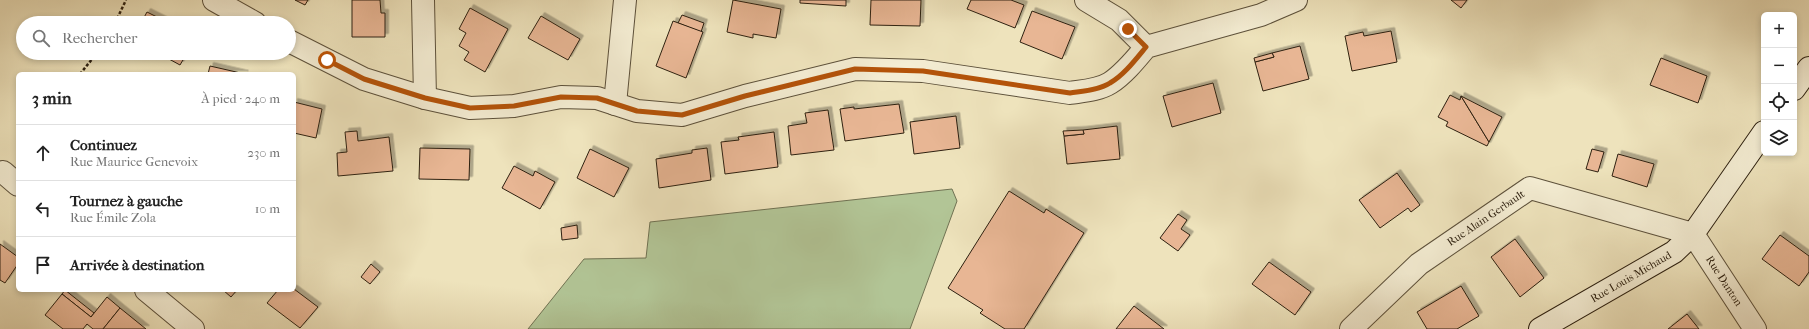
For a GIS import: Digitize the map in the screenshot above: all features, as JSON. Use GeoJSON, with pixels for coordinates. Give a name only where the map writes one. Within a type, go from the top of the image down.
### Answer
{"type":"FeatureCollection","features":[{"type":"Feature","properties":{"kind":"street"},"geometry":{"type":"LineString","coordinates":[[214,0],[243,16]]}},
{"type":"Feature","properties":{"kind":"street"},"geometry":{"type":"LineString","coordinates":[[423,0],[425,98]]}},
{"type":"Feature","properties":{"kind":"street"},"geometry":{"type":"LineString","coordinates":[[615,104],[625,0]]}},
{"type":"Feature","properties":{"kind":"street"},"geometry":{"type":"LineString","coordinates":[[1086,0],[1119,20],[1146,47]]}},
{"type":"Feature","properties":{"kind":"street"},"geometry":{"type":"LineString","coordinates":[[296,45],[364,79],[425,98],[470,108],[514,106],[561,97],[597,98],[637,111],[682,115],[745,96],[855,69],[923,71],[1070,93],[1092,89],[1110,83],[1136,59],[1146,47],[1261,15],[1296,0]]}},
{"type":"Feature","properties":{"kind":"street"},"geometry":{"type":"LineString","coordinates":[[1797,85],[1809,68]]}},
{"type":"Feature","properties":{"kind":"street","name":"Rue Louis Michaud"},"geometry":{"type":"LineString","coordinates":[[1540,329],[1674,252],[1693,234],[1761,136]]}},
{"type":"Feature","properties":{"kind":"street","name":"Rue Alain Gerbault"},"geometry":{"type":"LineString","coordinates":[[1351,329],[1419,264],[1530,188],[1693,234]]}},
{"type":"Feature","properties":{"kind":"street","name":"Rue Danton"},"geometry":{"type":"LineString","coordinates":[[1693,234],[1755,329]]}},
{"type":"Feature","properties":{"kind":"street"},"geometry":{"type":"LineString","coordinates":[[148,292],[193,329]]}},
{"type":"Feature","properties":{"kind":"path"},"geometry":{"type":"LineString","coordinates":[[118,16],[126,0]]}},
{"type":"Feature","properties":{"kind":"path"},"geometry":{"type":"LineString","coordinates":[[82,72],[91,60]]}},
{"type":"Feature","properties":{"kind":"green space"},"geometry":{"type":"Polygon","coordinates":[[[952,189],[957,201],[910,329],[528,329],[584,259],[646,258],[650,222],[952,189]]]}},
{"type":"Feature","properties":{"kind":"building"},"geometry":{"type":"Polygon","coordinates":[[[295,0],[308,0],[305,5],[295,0]]]}},
{"type":"Feature","properties":{"kind":"building"},"geometry":{"type":"Polygon","coordinates":[[[352,0],[380,0],[381,13],[385,13],[385,37],[352,37],[352,0]]]}},
{"type":"Feature","properties":{"kind":"building"},"geometry":{"type":"Polygon","coordinates":[[[733,0],[781,9],[776,38],[753,34],[753,38],[727,32],[733,0]]]}},
{"type":"Feature","properties":{"kind":"building"},"geometry":{"type":"Polygon","coordinates":[[[800,0],[846,0],[846,6],[800,3],[800,0]]]}},
{"type":"Feature","properties":{"kind":"building"},"geometry":{"type":"Polygon","coordinates":[[[871,0],[921,0],[920,26],[870,25],[871,0]]]}},
{"type":"Feature","properties":{"kind":"building"},"geometry":{"type":"Polygon","coordinates":[[[971,0],[1011,0],[1024,5],[1015,28],[967,9],[971,0]]]}},
{"type":"Feature","properties":{"kind":"building"},"geometry":{"type":"Polygon","coordinates":[[[1451,0],[1467,0],[1461,8],[1451,0]]]}},
{"type":"Feature","properties":{"kind":"building"},"geometry":{"type":"Polygon","coordinates":[[[470,8],[508,29],[485,72],[464,60],[469,52],[459,46],[466,33],[459,29],[470,8]]]}},
{"type":"Feature","properties":{"kind":"building"},"geometry":{"type":"Polygon","coordinates":[[[1032,11],[1075,27],[1062,59],[1020,42],[1032,11]]]}},
{"type":"Feature","properties":{"kind":"building"},"geometry":{"type":"Polygon","coordinates":[[[147,12],[155,16],[145,16],[147,12]]]}},
{"type":"Feature","properties":{"kind":"building"},"geometry":{"type":"Polygon","coordinates":[[[682,15],[704,23],[701,32],[678,23],[682,15]]]}},
{"type":"Feature","properties":{"kind":"building"},"geometry":{"type":"Polygon","coordinates":[[[541,16],[580,39],[568,60],[528,38],[541,16]]]}},
{"type":"Feature","properties":{"kind":"building"},"geometry":{"type":"Polygon","coordinates":[[[673,21],[703,32],[686,78],[656,66],[673,21]]]}},
{"type":"Feature","properties":{"kind":"building"},"geometry":{"type":"Polygon","coordinates":[[[1391,31],[1397,62],[1352,71],[1345,36],[1363,32],[1364,36],[1391,31]]]}},
{"type":"Feature","properties":{"kind":"building"},"geometry":{"type":"Polygon","coordinates":[[[1300,46],[1309,79],[1263,91],[1255,62],[1274,57],[1272,53],[1300,46]]]}},
{"type":"Feature","properties":{"kind":"building"},"geometry":{"type":"Polygon","coordinates":[[[1272,53],[1274,57],[1255,62],[1254,58],[1272,53]]]}},
{"type":"Feature","properties":{"kind":"building"},"geometry":{"type":"Polygon","coordinates":[[[1661,58],[1707,76],[1698,103],[1650,85],[1661,58]]]}},
{"type":"Feature","properties":{"kind":"building"},"geometry":{"type":"Polygon","coordinates":[[[171,60],[183,60],[180,65],[171,60]]]}},
{"type":"Feature","properties":{"kind":"building"},"geometry":{"type":"Polygon","coordinates":[[[210,66],[236,72],[208,72],[210,66]]]}},
{"type":"Feature","properties":{"kind":"building"},"geometry":{"type":"Polygon","coordinates":[[[1213,83],[1221,113],[1172,127],[1163,96],[1213,83]]]}},
{"type":"Feature","properties":{"kind":"building"},"geometry":{"type":"Polygon","coordinates":[[[1450,95],[1460,100],[1461,96],[1489,142],[1487,146],[1446,126],[1448,122],[1438,117],[1450,95]]]}},
{"type":"Feature","properties":{"kind":"building"},"geometry":{"type":"Polygon","coordinates":[[[1461,96],[1502,117],[1489,142],[1461,96]]]}},
{"type":"Feature","properties":{"kind":"building"},"geometry":{"type":"Polygon","coordinates":[[[296,102],[322,109],[316,138],[296,133],[296,102]]]}},
{"type":"Feature","properties":{"kind":"building"},"geometry":{"type":"Polygon","coordinates":[[[899,104],[904,133],[845,141],[840,109],[899,104]]]}},
{"type":"Feature","properties":{"kind":"building"},"geometry":{"type":"Polygon","coordinates":[[[828,110],[834,150],[791,155],[788,126],[807,123],[805,113],[828,110]]]}},
{"type":"Feature","properties":{"kind":"building"},"geometry":{"type":"Polygon","coordinates":[[[956,116],[960,148],[914,154],[910,122],[956,116]]]}},
{"type":"Feature","properties":{"kind":"building"},"geometry":{"type":"Polygon","coordinates":[[[1117,126],[1120,159],[1067,164],[1064,136],[1084,134],[1083,130],[1117,126]]]}},
{"type":"Feature","properties":{"kind":"building"},"geometry":{"type":"Polygon","coordinates":[[[1083,130],[1084,134],[1064,136],[1063,131],[1083,130]]]}},
{"type":"Feature","properties":{"kind":"building"},"geometry":{"type":"Polygon","coordinates":[[[357,131],[358,141],[389,137],[393,171],[338,176],[337,153],[347,152],[345,132],[357,131]]]}},
{"type":"Feature","properties":{"kind":"building"},"geometry":{"type":"Polygon","coordinates":[[[774,132],[778,167],[725,174],[721,142],[739,140],[738,137],[774,132]]]}},
{"type":"Feature","properties":{"kind":"building"},"geometry":{"type":"Polygon","coordinates":[[[420,148],[470,149],[469,180],[419,179],[420,148]]]}},
{"type":"Feature","properties":{"kind":"building"},"geometry":{"type":"Polygon","coordinates":[[[707,148],[711,180],[659,188],[656,159],[692,153],[692,150],[707,148]]]}},
{"type":"Feature","properties":{"kind":"building"},"geometry":{"type":"Polygon","coordinates":[[[590,149],[629,168],[614,197],[577,178],[590,149]]]}},
{"type":"Feature","properties":{"kind":"building"},"geometry":{"type":"Polygon","coordinates":[[[1592,149],[1604,152],[1598,172],[1586,169],[1592,149]]]}},
{"type":"Feature","properties":{"kind":"building"},"geometry":{"type":"Polygon","coordinates":[[[1618,154],[1654,164],[1647,187],[1612,176],[1618,154]]]}},
{"type":"Feature","properties":{"kind":"building"},"geometry":{"type":"Polygon","coordinates":[[[514,166],[533,176],[535,171],[555,182],[540,209],[502,188],[514,166]]]}},
{"type":"Feature","properties":{"kind":"building"},"geometry":{"type":"Polygon","coordinates":[[[1397,173],[1420,205],[1411,212],[1408,208],[1380,228],[1359,200],[1397,173]]]}},
{"type":"Feature","properties":{"kind":"building"},"geometry":{"type":"Polygon","coordinates":[[[1009,191],[1044,213],[1046,209],[1084,233],[1024,329],[1005,329],[980,313],[983,310],[948,288],[1009,191]]]}},
{"type":"Feature","properties":{"kind":"building"},"geometry":{"type":"Polygon","coordinates":[[[1178,214],[1187,220],[1181,229],[1190,235],[1178,251],[1160,238],[1178,214]]]}},
{"type":"Feature","properties":{"kind":"building"},"geometry":{"type":"Polygon","coordinates":[[[577,225],[578,238],[562,240],[561,228],[577,225]]]}},
{"type":"Feature","properties":{"kind":"building"},"geometry":{"type":"Polygon","coordinates":[[[1780,235],[1809,256],[1809,272],[1799,286],[1762,259],[1780,235]]]}},
{"type":"Feature","properties":{"kind":"building"},"geometry":{"type":"Polygon","coordinates":[[[1515,239],[1544,278],[1520,297],[1491,257],[1515,239]]]}},
{"type":"Feature","properties":{"kind":"building"},"geometry":{"type":"Polygon","coordinates":[[[0,244],[16,256],[16,267],[5,283],[0,280],[0,244]]]}},
{"type":"Feature","properties":{"kind":"building"},"geometry":{"type":"Polygon","coordinates":[[[1269,262],[1311,292],[1295,315],[1252,284],[1269,262]]]}},
{"type":"Feature","properties":{"kind":"building"},"geometry":{"type":"Polygon","coordinates":[[[371,264],[380,272],[370,284],[361,277],[371,264]]]}},
{"type":"Feature","properties":{"kind":"building"},"geometry":{"type":"Polygon","coordinates":[[[1461,286],[1479,316],[1457,329],[1427,329],[1417,312],[1461,286]]]}},
{"type":"Feature","properties":{"kind":"building"},"geometry":{"type":"Polygon","coordinates":[[[296,290],[318,307],[300,328],[267,303],[276,292],[296,292],[296,290]]]}},
{"type":"Feature","properties":{"kind":"building"},"geometry":{"type":"Polygon","coordinates":[[[64,292],[68,292],[94,313],[91,317],[62,294],[64,292]]]}},
{"type":"Feature","properties":{"kind":"building"},"geometry":{"type":"Polygon","coordinates":[[[225,292],[235,292],[231,297],[225,292]]]}},
{"type":"Feature","properties":{"kind":"building"},"geometry":{"type":"Polygon","coordinates":[[[62,294],[91,317],[107,297],[120,308],[103,329],[93,329],[87,324],[83,329],[63,329],[45,315],[62,294]]]}},
{"type":"Feature","properties":{"kind":"building"},"geometry":{"type":"Polygon","coordinates":[[[1134,306],[1164,329],[1116,329],[1134,306]]]}},
{"type":"Feature","properties":{"kind":"building"},"geometry":{"type":"Polygon","coordinates":[[[120,308],[146,329],[103,329],[120,308]]]}},
{"type":"Feature","properties":{"kind":"building"},"geometry":{"type":"Polygon","coordinates":[[[1687,314],[1699,329],[1668,329],[1687,314]]]}},
{"type":"Feature","properties":{"kind":"route"},"geometry":{"type":"LineString","coordinates":[[327,60],[364,79],[425,98],[470,108],[514,106],[561,97],[597,98],[637,111],[682,115],[745,96],[855,69],[923,71],[1070,93],[1092,89],[1110,83],[1136,59],[1146,47],[1128,29]]}}]}
